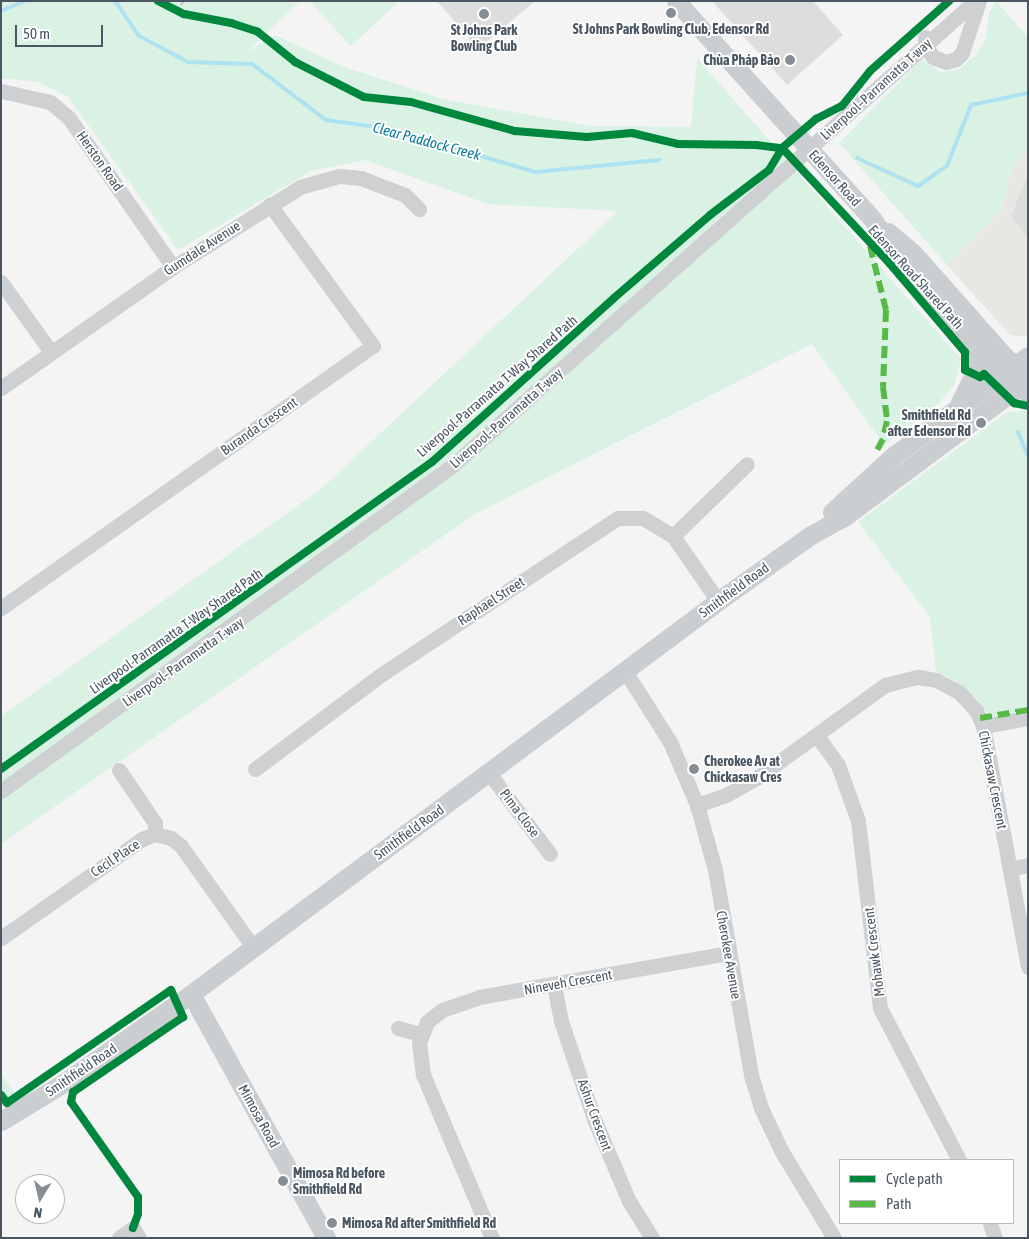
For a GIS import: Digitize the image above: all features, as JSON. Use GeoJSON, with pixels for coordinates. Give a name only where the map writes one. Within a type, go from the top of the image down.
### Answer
{"type":"FeatureCollection","features":[{"type":"Feature","properties":{"kind":"main road","name":"Edensor Road"},"geometry":{"type":"LineString","coordinates":[[676,1],[873,220],[901,262],[976,347],[1021,376]]}},
{"type":"Feature","properties":{"kind":"main road","name":"Edensor Road"},"geometry":{"type":"LineString","coordinates":[[873,220],[913,253],[1021,376]]}},
{"type":"Feature","properties":{"kind":"main road"},"geometry":{"type":"LineString","coordinates":[[957,408],[974,374],[976,347]]}},
{"type":"Feature","properties":{"kind":"main road","name":"Smithfield Road"},"geometry":{"type":"LineString","coordinates":[[811,535],[885,462],[957,408],[1021,376]]}},
{"type":"Feature","properties":{"kind":"main road","name":"Smithfield Road"},"geometry":{"type":"LineString","coordinates":[[1,1121],[62,1084],[191,994],[718,600],[811,535],[844,517],[1021,376]]}},
{"type":"Feature","properties":{"kind":"main road","name":"Mimosa Road"},"geometry":{"type":"LineString","coordinates":[[191,994],[326,1238]]}},
{"type":"Feature","properties":{"kind":"street","name":"Liverpool–Parramatta T-way"},"geometry":{"type":"LineString","coordinates":[[1,791],[432,483],[975,1]]}},
{"type":"Feature","properties":{"kind":"street"},"geometry":{"type":"LineString","coordinates":[[925,45],[938,60],[956,60],[962,53],[979,1]]}},
{"type":"Feature","properties":{"kind":"street","name":"Herston Road"},"geometry":{"type":"LineString","coordinates":[[1,91],[50,102],[69,118],[173,267]]}},
{"type":"Feature","properties":{"kind":"street","name":"Gumdale Avenue"},"geometry":{"type":"LineString","coordinates":[[1,388],[173,267],[300,187],[339,176],[380,184],[405,194],[419,209]]}},
{"type":"Feature","properties":{"kind":"street","name":"Buranda Crescent"},"geometry":{"type":"LineString","coordinates":[[1,608],[373,346],[270,205]]}},
{"type":"Feature","properties":{"kind":"street"},"geometry":{"type":"LineString","coordinates":[[1,282],[51,352]]}},
{"type":"Feature","properties":{"kind":"street"},"geometry":{"type":"LineString","coordinates":[[673,536],[747,464]]}},
{"type":"Feature","properties":{"kind":"street","name":"Raphael Street"},"geometry":{"type":"LineString","coordinates":[[254,769],[382,674],[618,518],[643,518],[673,536],[718,600]]}},
{"type":"Feature","properties":{"kind":"street","name":"Cherokee Avenue"},"geometry":{"type":"LineString","coordinates":[[625,671],[670,742],[697,805],[715,870],[728,953],[751,1075],[761,1108],[782,1152],[834,1238]]}},
{"type":"Feature","properties":{"kind":"street","name":"Chickasaw Crescent"},"geometry":{"type":"LineString","coordinates":[[697,805],[726,795],[758,777],[817,736],[870,694],[885,685],[918,677],[936,680],[959,692],[976,710],[983,726],[1028,967]]}},
{"type":"Feature","properties":{"kind":"street"},"geometry":{"type":"LineString","coordinates":[[983,726],[1028,718]]}},
{"type":"Feature","properties":{"kind":"street","name":"Mohawk Crescent"},"geometry":{"type":"LineString","coordinates":[[817,736],[838,765],[858,821],[880,1008],[942,1134],[958,1159]]}},
{"type":"Feature","properties":{"kind":"street"},"geometry":{"type":"LineString","coordinates":[[119,770],[155,824],[155,834]]}},
{"type":"Feature","properties":{"kind":"street","name":"Pima Close"},"geometry":{"type":"LineString","coordinates":[[489,773],[550,854]]}},
{"type":"Feature","properties":{"kind":"street","name":"Cecil Place"},"geometry":{"type":"LineString","coordinates":[[1,938],[142,839],[155,834],[171,838],[181,846],[252,947]]}},
{"type":"Feature","properties":{"kind":"street"},"geometry":{"type":"LineString","coordinates":[[1010,868],[1028,865]]}},
{"type":"Feature","properties":{"kind":"street","name":"Nineveh Crescent"},"geometry":{"type":"LineString","coordinates":[[420,1034],[432,1018],[459,1002],[728,953]]}},
{"type":"Feature","properties":{"kind":"street","name":"Ashur Crescent"},"geometry":{"type":"LineString","coordinates":[[554,985],[561,1021],[594,1119],[629,1201],[652,1238]]}},
{"type":"Feature","properties":{"kind":"street"},"geometry":{"type":"LineString","coordinates":[[398,1028],[420,1034],[418,1050],[423,1075],[492,1238]]}},
{"type":"Feature","properties":{"kind":"street"},"geometry":{"type":"LineString","coordinates":[[990,1224],[995,1238]]}},
{"type":"Feature","properties":{"kind":"street"},"geometry":{"type":"LineString","coordinates":[[119,1238],[134,1228],[139,1238]]}},
{"type":"Feature","properties":{"kind":"path"},"geometry":{"type":"LineString","coordinates":[[178,11],[183,1]]}},
{"type":"Feature","properties":{"kind":"shaded area"},"geometry":{"type":"Polygon","coordinates":[[[1028,147],[1028,337],[1010,335],[947,265],[1002,209],[1011,170],[1028,147]]]}},
{"type":"Feature","properties":{"kind":"green space"},"geometry":{"type":"Polygon","coordinates":[[[1,1],[300,1],[247,52],[275,35],[344,67],[443,99],[589,126],[691,127],[697,58],[961,359],[954,386],[935,407],[884,445],[812,344],[475,514],[1,844],[1,716],[321,489],[618,211],[488,204],[365,160],[311,171],[178,250],[68,97],[38,82],[1,78],[1,1]]]}},
{"type":"Feature","properties":{"kind":"green space"},"geometry":{"type":"Polygon","coordinates":[[[309,1],[395,1],[397,3],[351,46],[309,1]]]}},
{"type":"Feature","properties":{"kind":"green space"},"geometry":{"type":"Polygon","coordinates":[[[996,1],[1028,37],[1028,147],[1011,170],[1002,209],[947,265],[839,143],[922,59],[941,72],[958,70],[977,54],[986,38],[989,14],[996,1]]]}},
{"type":"Feature","properties":{"kind":"green space"},"geometry":{"type":"Polygon","coordinates":[[[1028,411],[1028,713],[991,717],[979,701],[958,682],[936,672],[930,617],[858,522],[1007,412],[1028,411]]]}},
{"type":"Feature","properties":{"kind":"green space"},"geometry":{"type":"Polygon","coordinates":[[[1,1074],[15,1094],[1,1103],[1,1074]]]}},
{"type":"Feature","properties":{"kind":"building","name":"St Johns Park Bowling Club"},"geometry":{"type":"Polygon","coordinates":[[[437,1],[535,1],[478,49],[437,1]]]}},
{"type":"Feature","properties":{"kind":"building","name":"Chùa Pháp Bảo"},"geometry":{"type":"Polygon","coordinates":[[[712,1],[813,1],[843,35],[787,85],[712,1]]]}},
{"type":"Feature","properties":{"kind":"building"},"geometry":{"type":"Polygon","coordinates":[[[1028,175],[1028,237],[1011,216],[1028,175]]]}},
{"type":"Feature","properties":{"kind":"waterway","name":"Clear Paddock Creek"},"geometry":{"type":"LineString","coordinates":[[1,11],[24,1]]}},
{"type":"Feature","properties":{"kind":"waterway","name":"Clear Paddock Creek"},"geometry":{"type":"LineString","coordinates":[[115,1],[139,36],[188,62],[252,64],[326,120],[390,129],[535,172],[659,160]]}},
{"type":"Feature","properties":{"kind":"waterway"},"geometry":{"type":"LineString","coordinates":[[857,158],[918,186],[947,166],[971,105],[1028,93]]}},
{"type":"Feature","properties":{"kind":"waterway"},"geometry":{"type":"LineString","coordinates":[[1018,432],[1028,456]]}},
{"type":"Feature","properties":{"kind":"marked path"},"geometry":{"type":"LineString","coordinates":[[870,246],[886,310],[883,387],[887,421],[883,439],[875,454]]}},
{"type":"Feature","properties":{"kind":"marked path"},"geometry":{"type":"LineString","coordinates":[[980,718],[1028,710]]}},
{"type":"Feature","properties":{"kind":"cycle path"},"geometry":{"type":"LineString","coordinates":[[158,1],[184,14],[231,23],[258,32],[295,62],[364,97],[411,102],[515,131],[587,137],[632,133],[678,144],[756,145],[782,148]]}},
{"type":"Feature","properties":{"kind":"cycle path","name":"Liverpool-Parramatta T-Way Shared Path"},"geometry":{"type":"LineString","coordinates":[[1,769],[432,462],[614,298],[710,215],[769,170],[782,148],[816,119],[842,106],[870,71],[949,1]]}},
{"type":"Feature","properties":{"kind":"cycle path","name":"Edensor Road Shared Path"},"geometry":{"type":"LineString","coordinates":[[782,148],[890,264],[965,352],[965,370],[980,377],[984,374],[1014,403],[1028,406]]}},
{"type":"Feature","properties":{"kind":"cycle path"},"geometry":{"type":"LineString","coordinates":[[1,1095],[7,1103],[171,990],[183,1017],[73,1092],[71,1102],[138,1197],[138,1214],[133,1228]]}},
{"type":"Feature","properties":{"kind":"place","name":"St Johns Park Bowling Club, Edensor Rd"},"geometry":{"type":"Point","coordinates":[671,13]}},
{"type":"Feature","properties":{"kind":"place","name":"St Johns Park Bowling Club"},"geometry":{"type":"Point","coordinates":[484,14]}},
{"type":"Feature","properties":{"kind":"place","name":"Chùa Pháp Bảo"},"geometry":{"type":"Point","coordinates":[790,60]}},
{"type":"Feature","properties":{"kind":"place","name":"Smithfield Rd after Edensor Rd"},"geometry":{"type":"Point","coordinates":[981,423]}},
{"type":"Feature","properties":{"kind":"place","name":"Cherokee Av at Chickasaw Cres"},"geometry":{"type":"Point","coordinates":[694,769]}},
{"type":"Feature","properties":{"kind":"place","name":"Mimosa Rd before Smithfield Rd"},"geometry":{"type":"Point","coordinates":[283,1181]}},
{"type":"Feature","properties":{"kind":"place","name":"Mimosa Rd after Smithfield Rd"},"geometry":{"type":"Point","coordinates":[332,1223]}}]}
